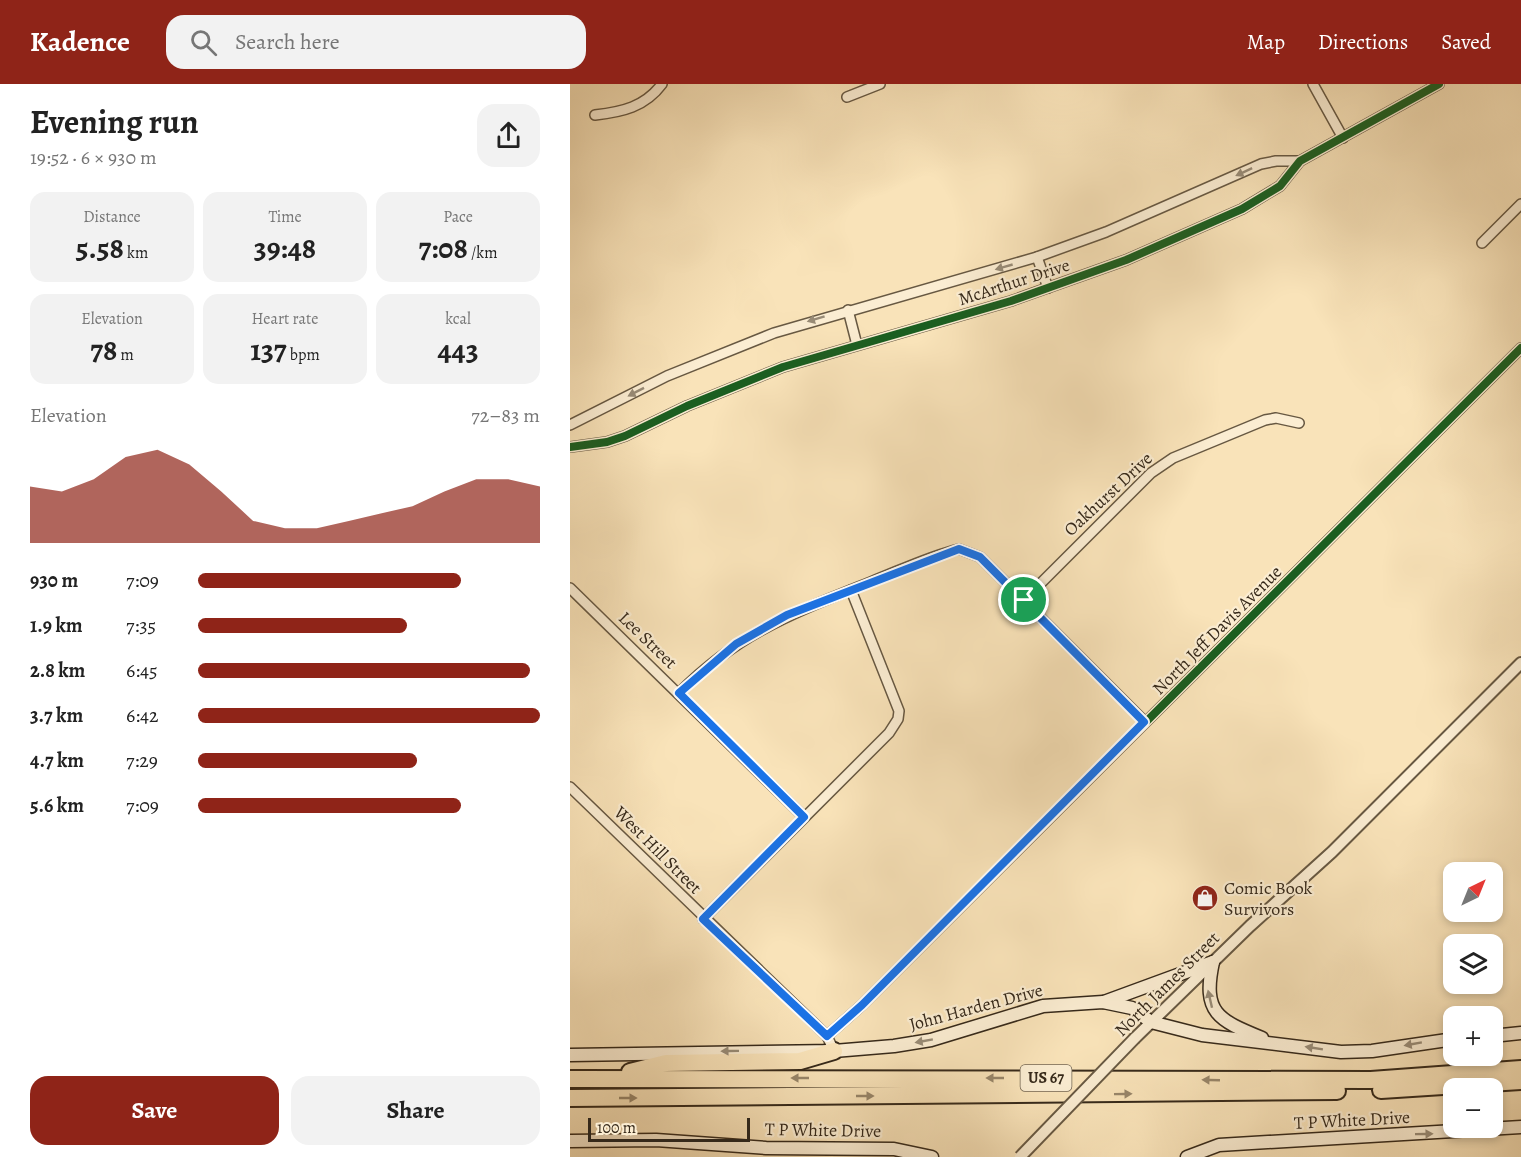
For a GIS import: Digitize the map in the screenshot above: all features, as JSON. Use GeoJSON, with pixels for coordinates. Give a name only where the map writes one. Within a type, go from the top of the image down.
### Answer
{"type":"FeatureCollection","features":[{"type":"Feature","properties":{"kind":"highway"},"geometry":{"type":"LineString","coordinates":[[588,1079],[628,1073],[666,1063],[800,1061],[830,1043]]}},
{"type":"Feature","properties":{"kind":"highway","name":"US 67"},"geometry":{"type":"LineString","coordinates":[[570,1079],[1360,1080],[1521,1069]]}},
{"type":"Feature","properties":{"kind":"highway","name":"US 67"},"geometry":{"type":"LineString","coordinates":[[570,1098],[1295,1093],[1419,1089],[1521,1081]]}},
{"type":"Feature","properties":{"kind":"main road"},"geometry":{"type":"LineString","coordinates":[[1103,1002],[1213,962]]}},
{"type":"Feature","properties":{"kind":"main road"},"geometry":{"type":"LineString","coordinates":[[1213,962],[1208,984],[1209,999],[1213,1010],[1233,1026],[1272,1042]]}},
{"type":"Feature","properties":{"kind":"main road","name":"John Harden Drive"},"geometry":{"type":"LineString","coordinates":[[570,1055],[931,1040],[1043,1006],[1103,1002],[1131,1008],[1151,1022],[1218,1038],[1272,1042],[1341,1052],[1372,1051],[1443,1041]]}},
{"type":"Feature","properties":{"kind":"main road"},"geometry":{"type":"LineString","coordinates":[[1503,1035],[1521,1034]]}},
{"type":"Feature","properties":{"kind":"main road","name":"T P White Drive"},"geometry":{"type":"LineString","coordinates":[[1187,1157],[1219,1145],[1521,1127]]}},
{"type":"Feature","properties":{"kind":"main road","name":"T P White Drive"},"geometry":{"type":"LineString","coordinates":[[570,1141],[656,1140],[766,1148],[894,1149],[932,1157]]}},
{"type":"Feature","properties":{"kind":"street"},"geometry":{"type":"LineString","coordinates":[[595,115],[621,112],[636,107],[648,100],[662,84]]}},
{"type":"Feature","properties":{"kind":"street"},"geometry":{"type":"LineString","coordinates":[[847,97],[880,84]]}},
{"type":"Feature","properties":{"kind":"street"},"geometry":{"type":"LineString","coordinates":[[1313,84],[1343,138]]}},
{"type":"Feature","properties":{"kind":"street","name":"McArthur Drive"},"geometry":{"type":"LineString","coordinates":[[570,447],[607,442],[625,436],[761,374],[1048,288],[1126,260],[1242,209],[1280,186],[1300,161],[1439,84]]}},
{"type":"Feature","properties":{"kind":"street","name":"McArthur Drive"},"geometry":{"type":"LineString","coordinates":[[570,425],[708,358],[774,333],[1037,257],[1106,232],[1261,164],[1276,161],[1300,161]]}},
{"type":"Feature","properties":{"kind":"street"},"geometry":{"type":"LineString","coordinates":[[1482,243],[1521,204]]}},
{"type":"Feature","properties":{"kind":"street"},"geometry":{"type":"LineString","coordinates":[[1037,257],[1048,288]]}},
{"type":"Feature","properties":{"kind":"street"},"geometry":{"type":"LineString","coordinates":[[848,310],[857,345]]}},
{"type":"Feature","properties":{"kind":"street","name":"North Jeff Davis Avenue"},"geometry":{"type":"LineString","coordinates":[[830,1043],[862,1005],[1521,348]]}},
{"type":"Feature","properties":{"kind":"street","name":"Oakhurst Drive"},"geometry":{"type":"LineString","coordinates":[[1024,600],[1109,513],[1167,461],[1265,420],[1276,418],[1299,423]]}},
{"type":"Feature","properties":{"kind":"street"},"geometry":{"type":"LineString","coordinates":[[679,693],[751,634],[787,615],[959,549],[980,557],[1144,722]]}},
{"type":"Feature","properties":{"kind":"street","name":"Lee Street"},"geometry":{"type":"LineString","coordinates":[[570,588],[804,817]]}},
{"type":"Feature","properties":{"kind":"street"},"geometry":{"type":"LineString","coordinates":[[703,919],[889,733],[898,718],[899,711],[851,590]]}},
{"type":"Feature","properties":{"kind":"street","name":"North James Street"},"geometry":{"type":"LineString","coordinates":[[1020,1157],[1151,1022],[1332,852],[1521,663]]}},
{"type":"Feature","properties":{"kind":"street","name":"West Hill Street"},"geometry":{"type":"LineString","coordinates":[[570,787],[830,1043]]}},
{"type":"Feature","properties":{"kind":"cycle path"},"geometry":{"type":"LineString","coordinates":[[570,447],[607,442],[625,436],[687,406],[783,367],[1011,301],[1126,260],[1242,209],[1280,186],[1300,161],[1439,84]]}},
{"type":"Feature","properties":{"kind":"cycle path"},"geometry":{"type":"LineString","coordinates":[[827,1036],[862,1005],[1521,348]]}},
{"type":"Feature","properties":{"kind":"place","name":"Comic Book Survivors"},"geometry":{"type":"Point","coordinates":[1205,898]}},
{"type":"Feature","properties":{"kind":"route"},"geometry":{"type":"LineString","coordinates":[[959,549],[974,552],[1024,600],[1144,722],[943,925],[862,1005],[827,1036],[703,919],[804,817],[679,693],[736,644],[787,615],[950,551],[959,549]]}}]}
